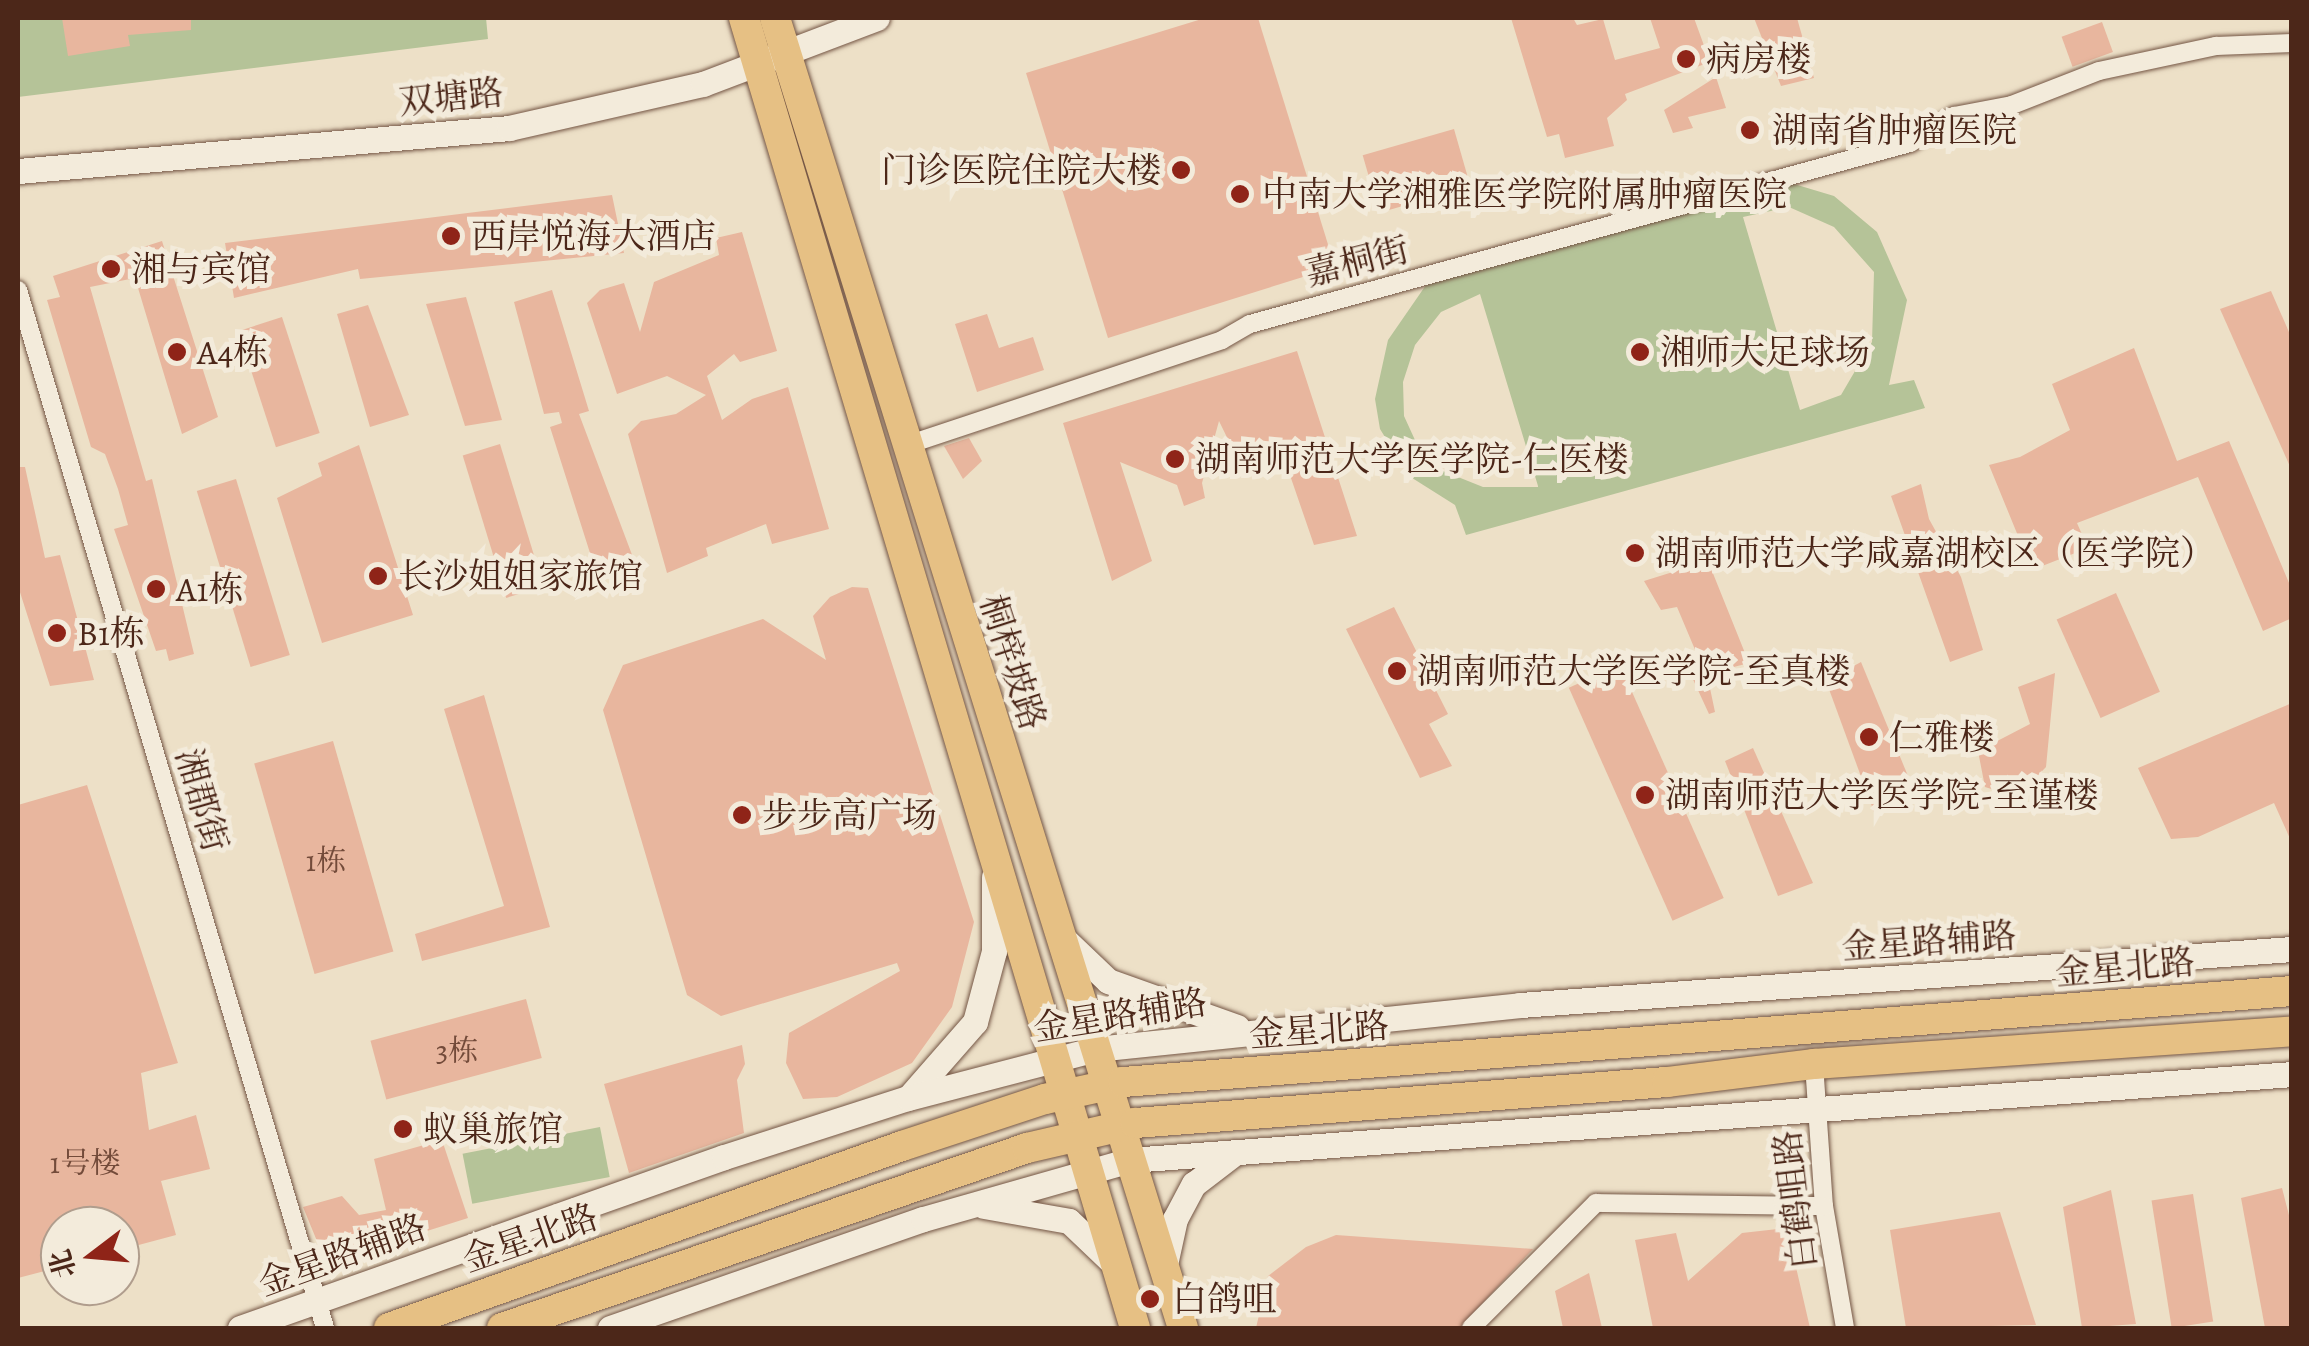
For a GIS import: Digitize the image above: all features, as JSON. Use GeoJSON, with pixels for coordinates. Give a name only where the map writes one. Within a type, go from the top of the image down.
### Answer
{"type":"FeatureCollection","features":[{"type":"Feature","properties":{"kind":"main road","name":"桐梓坡路"},"geometry":{"type":"LineString","coordinates":[[744,18],[772,57],[904,446],[1183,1328]]}},
{"type":"Feature","properties":{"kind":"main road","name":"桐梓坡路"},"geometry":{"type":"LineString","coordinates":[[775,18],[772,57],[962,737],[994,872],[1135,1328]]}},
{"type":"Feature","properties":{"kind":"main road","name":"金星北路"},"geometry":{"type":"LineString","coordinates":[[389,1328],[1063,1095],[1107,1085],[2292,991]]}},
{"type":"Feature","properties":{"kind":"main road"},"geometry":{"type":"LineString","coordinates":[[502,1328],[1075,1135],[1119,1126],[1667,1082],[1814,1064],[2292,1031]]}},
{"type":"Feature","properties":{"kind":"street","name":"双塘路"},"geometry":{"type":"LineString","coordinates":[[18,171],[509,128],[703,84],[876,18]]}},
{"type":"Feature","properties":{"kind":"street","name":"嘉桐街"},"geometry":{"type":"LineString","coordinates":[[904,446],[1222,340],[1250,324],[1910,143],[1954,116],[2012,105],[2099,71],[2216,46],[2292,43]]}},
{"type":"Feature","properties":{"kind":"street","name":"湘郡街"},"geometry":{"type":"LineString","coordinates":[[18,290],[324,1328]]}},
{"type":"Feature","properties":{"kind":"street"},"geometry":{"type":"LineString","coordinates":[[908,1098],[976,1022],[994,951],[994,872]]}},
{"type":"Feature","properties":{"kind":"street"},"geometry":{"type":"LineString","coordinates":[[1060,934],[1108,981],[1179,1012],[1251,1031]]}},
{"type":"Feature","properties":{"kind":"street","name":"金星路辅路"},"geometry":{"type":"LineString","coordinates":[[240,1328],[908,1098],[1096,1049],[1251,1031],[2292,950]]}},
{"type":"Feature","properties":{"kind":"street","name":"白鹤咀路"},"geometry":{"type":"LineString","coordinates":[[1814,1064],[1824,1206],[1844,1328]]}},
{"type":"Feature","properties":{"kind":"street"},"geometry":{"type":"LineString","coordinates":[[610,1328],[969,1205],[1086,1169],[1130,1160],[1817,1106],[2292,1074]]}},
{"type":"Feature","properties":{"kind":"street"},"geometry":{"type":"LineString","coordinates":[[1164,1269],[1175,1219],[1194,1184],[1213,1164],[1240,1152]]}},
{"type":"Feature","properties":{"kind":"street"},"geometry":{"type":"LineString","coordinates":[[1471,1328],[1596,1203],[1824,1206]]}},
{"type":"Feature","properties":{"kind":"street"},"geometry":{"type":"LineString","coordinates":[[969,1205],[1069,1220],[1115,1265]]}},
{"type":"Feature","properties":{"kind":"green space"},"geometry":{"type":"Polygon","coordinates":[[[18,18],[486,18],[488,39],[18,97],[18,18]]]}},
{"type":"Feature","properties":{"kind":"green space"},"geometry":{"type":"Polygon","coordinates":[[[1784,181],[1834,196],[1877,232],[1907,300],[1889,385],[1914,380],[1925,408],[1466,535],[1455,505],[1409,476],[1380,429],[1375,399],[1388,340],[1426,285],[1784,181]],[[1789,207],[1743,217],[1800,410],[1841,395],[1872,342],[1874,272],[1834,227],[1789,207]],[[1480,294],[1441,312],[1415,345],[1403,382],[1404,416],[1420,451],[1443,471],[1483,487],[1538,487],[1538,486],[1480,294]]]}},
{"type":"Feature","properties":{"kind":"green space"},"geometry":{"type":"Polygon","coordinates":[[[600,1127],[610,1177],[472,1204],[463,1154],[600,1127]]]}},
{"type":"Feature","properties":{"kind":"building"},"geometry":{"type":"Polygon","coordinates":[[[62,18],[191,18],[191,30],[128,35],[130,46],[68,56],[62,18]]]}},
{"type":"Feature","properties":{"kind":"building","name":"门诊医院住院大楼"},"geometry":{"type":"Polygon","coordinates":[[[1205,18],[1258,18],[1335,267],[1108,338],[1026,73],[1205,18]]]}},
{"type":"Feature","properties":{"kind":"building"},"geometry":{"type":"Polygon","coordinates":[[[1511,18],[1573,18],[1577,25],[1603,19],[1615,60],[1660,48],[1650,18],[1694,18],[1710,62],[1625,94],[1627,100],[1607,118],[1614,146],[1565,158],[1559,134],[1547,137],[1511,18]]]}},
{"type":"Feature","properties":{"kind":"building"},"geometry":{"type":"Polygon","coordinates":[[[1754,18],[1797,18],[1814,78],[1781,86],[1754,18]]]}},
{"type":"Feature","properties":{"kind":"building"},"geometry":{"type":"Polygon","coordinates":[[[2102,22],[2113,52],[2073,67],[2062,37],[2102,22]]]}},
{"type":"Feature","properties":{"kind":"building"},"geometry":{"type":"Polygon","coordinates":[[[1716,77],[1726,108],[1688,117],[1693,128],[1673,133],[1664,110],[1716,77]]]}},
{"type":"Feature","properties":{"kind":"building"},"geometry":{"type":"Polygon","coordinates":[[[1454,129],[1471,187],[1379,213],[1363,155],[1454,129]]]}},
{"type":"Feature","properties":{"kind":"building"},"geometry":{"type":"Polygon","coordinates":[[[612,195],[624,253],[360,279],[358,269],[234,298],[225,243],[612,195]]]}},
{"type":"Feature","properties":{"kind":"building"},"geometry":{"type":"Polygon","coordinates":[[[742,232],[777,351],[740,362],[734,354],[707,376],[722,420],[752,399],[788,387],[829,529],[772,544],[766,524],[706,548],[708,556],[667,573],[628,434],[641,421],[676,414],[706,395],[667,376],[617,394],[587,303],[600,290],[624,283],[640,332],[654,282],[719,255],[716,238],[742,232]]]}},
{"type":"Feature","properties":{"kind":"building"},"geometry":{"type":"Polygon","coordinates":[[[162,241],[218,417],[182,434],[135,278],[90,287],[146,481],[152,479],[194,654],[169,661],[166,649],[156,651],[114,529],[128,525],[118,489],[105,454],[91,447],[47,300],[60,297],[53,276],[162,241]]]}},
{"type":"Feature","properties":{"kind":"building"},"geometry":{"type":"Polygon","coordinates":[[[552,290],[589,411],[579,414],[637,568],[597,575],[550,427],[562,423],[559,412],[544,414],[514,302],[552,290]]]}},
{"type":"Feature","properties":{"kind":"building"},"geometry":{"type":"Polygon","coordinates":[[[2271,291],[2292,339],[2292,471],[2220,309],[2271,291]]]}},
{"type":"Feature","properties":{"kind":"building"},"geometry":{"type":"Polygon","coordinates":[[[466,297],[502,420],[465,426],[426,304],[466,297]]]}},
{"type":"Feature","properties":{"kind":"building"},"geometry":{"type":"Polygon","coordinates":[[[368,305],[409,415],[370,427],[337,314],[368,305]]]}},
{"type":"Feature","properties":{"kind":"building"},"geometry":{"type":"Polygon","coordinates":[[[987,314],[999,348],[1033,337],[1044,370],[977,392],[955,324],[987,314]]]}},
{"type":"Feature","properties":{"kind":"building"},"geometry":{"type":"Polygon","coordinates":[[[282,317],[320,433],[276,447],[238,331],[282,317]]]}},
{"type":"Feature","properties":{"kind":"building"},"geometry":{"type":"Polygon","coordinates":[[[2134,348],[2177,461],[2229,441],[2292,590],[2292,618],[2263,631],[2198,477],[2077,523],[2088,548],[2032,570],[1989,465],[2020,457],[2070,430],[2052,384],[2134,348]]]}},
{"type":"Feature","properties":{"kind":"building","name":"湖南师范大学医学院-仁医楼"},"geometry":{"type":"Polygon","coordinates":[[[1297,351],[1357,536],[1314,545],[1282,452],[1241,466],[1219,421],[1202,483],[1205,498],[1184,506],[1177,485],[1120,462],[1152,561],[1112,581],[1063,423],[1297,351]]]}},
{"type":"Feature","properties":{"kind":"building"},"geometry":{"type":"Polygon","coordinates":[[[969,438],[982,461],[963,479],[944,446],[969,438]]]}},
{"type":"Feature","properties":{"kind":"building"},"geometry":{"type":"Polygon","coordinates":[[[500,444],[544,586],[506,598],[463,455],[500,444]]]}},
{"type":"Feature","properties":{"kind":"building"},"geometry":{"type":"Polygon","coordinates":[[[359,445],[413,615],[322,643],[277,498],[322,476],[318,463],[359,445]]]}},
{"type":"Feature","properties":{"kind":"building","name":"B1栋"},"geometry":{"type":"Polygon","coordinates":[[[18,467],[25,467],[45,558],[60,555],[94,680],[50,686],[18,586],[18,467]]]}},
{"type":"Feature","properties":{"kind":"building"},"geometry":{"type":"Polygon","coordinates":[[[236,479],[290,655],[251,667],[197,491],[236,479]]]}},
{"type":"Feature","properties":{"kind":"building"},"geometry":{"type":"Polygon","coordinates":[[[1921,484],[1929,519],[1961,577],[1983,650],[1950,662],[1891,496],[1921,484]]]}},
{"type":"Feature","properties":{"kind":"building"},"geometry":{"type":"Polygon","coordinates":[[[1708,561],[1749,663],[1707,674],[1715,712],[1709,714],[1684,660],[1696,652],[1677,607],[1661,610],[1644,581],[1708,561]]]}},
{"type":"Feature","properties":{"kind":"building","name":"步步高广场"},"geometry":{"type":"Polygon","coordinates":[[[852,587],[868,588],[974,922],[952,1007],[912,1063],[837,1097],[803,1099],[786,1063],[789,1033],[900,971],[897,963],[721,1016],[687,995],[603,710],[623,665],[763,619],[826,660],[813,616],[830,597],[852,587]]]}},
{"type":"Feature","properties":{"kind":"building"},"geometry":{"type":"Polygon","coordinates":[[[2116,593],[2160,692],[2101,718],[2057,619],[2116,593]]]}},
{"type":"Feature","properties":{"kind":"building","name":"湖南师范大学医学院-至真楼"},"geometry":{"type":"Polygon","coordinates":[[[1394,607],[1448,714],[1429,724],[1452,766],[1420,778],[1346,629],[1394,607]]]}},
{"type":"Feature","properties":{"kind":"building","name":"仁雅楼"},"geometry":{"type":"Polygon","coordinates":[[[1861,662],[1915,793],[1874,812],[1826,681],[1861,662]]]}},
{"type":"Feature","properties":{"kind":"building","name":"湖南师范大学医学院-至谨楼"},"geometry":{"type":"Polygon","coordinates":[[[1620,665],[1724,898],[1673,921],[1569,688],[1620,665]]]}},
{"type":"Feature","properties":{"kind":"building"},"geometry":{"type":"Polygon","coordinates":[[[2055,673],[2046,767],[2017,797],[1985,787],[1978,751],[2030,724],[2018,687],[2055,673]]]}},
{"type":"Feature","properties":{"kind":"building"},"geometry":{"type":"Polygon","coordinates":[[[484,695],[550,927],[422,961],[415,934],[504,906],[444,709],[484,695]]]}},
{"type":"Feature","properties":{"kind":"building"},"geometry":{"type":"Polygon","coordinates":[[[2292,703],[2292,843],[2274,803],[2198,837],[2171,839],[2138,768],[2292,703]]]}},
{"type":"Feature","properties":{"kind":"building"},"geometry":{"type":"Polygon","coordinates":[[[333,741],[393,952],[315,974],[254,764],[333,741]]]}},
{"type":"Feature","properties":{"kind":"building"},"geometry":{"type":"Polygon","coordinates":[[[1753,748],[1813,883],[1778,896],[1725,761],[1753,748]]]}},
{"type":"Feature","properties":{"kind":"building"},"geometry":{"type":"Polygon","coordinates":[[[87,785],[178,1063],[141,1073],[149,1130],[196,1115],[210,1169],[161,1181],[176,1235],[140,1245],[140,1206],[40,1206],[40,1272],[18,1278],[18,805],[87,785]]]}},
{"type":"Feature","properties":{"kind":"building"},"geometry":{"type":"Polygon","coordinates":[[[526,999],[542,1058],[386,1100],[370,1041],[526,999]]]}},
{"type":"Feature","properties":{"kind":"building"},"geometry":{"type":"Polygon","coordinates":[[[742,1045],[745,1064],[737,1080],[744,1133],[629,1173],[604,1084],[742,1045]]]}},
{"type":"Feature","properties":{"kind":"building"},"geometry":{"type":"Polygon","coordinates":[[[442,1140],[468,1218],[326,1263],[303,1207],[342,1196],[359,1215],[386,1210],[374,1159],[442,1140]]]}},
{"type":"Feature","properties":{"kind":"building"},"geometry":{"type":"Polygon","coordinates":[[[2282,1188],[2292,1227],[2292,1328],[2265,1328],[2241,1198],[2282,1188]]]}},
{"type":"Feature","properties":{"kind":"building"},"geometry":{"type":"Polygon","coordinates":[[[2111,1190],[2136,1324],[2082,1328],[2063,1207],[2111,1190]]]}},
{"type":"Feature","properties":{"kind":"building"},"geometry":{"type":"Polygon","coordinates":[[[2193,1194],[2213,1321],[2172,1328],[2152,1201],[2193,1194]]]}},
{"type":"Feature","properties":{"kind":"building"},"geometry":{"type":"Polygon","coordinates":[[[2000,1212],[2036,1325],[1906,1328],[1890,1230],[2000,1212]]]}},
{"type":"Feature","properties":{"kind":"building"},"geometry":{"type":"Polygon","coordinates":[[[1787,1228],[1810,1328],[1653,1328],[1635,1240],[1676,1233],[1688,1281],[1742,1233],[1787,1228]]]}},
{"type":"Feature","properties":{"kind":"building"},"geometry":{"type":"Polygon","coordinates":[[[1336,1235],[1533,1249],[1459,1328],[1256,1328],[1268,1276],[1306,1247],[1336,1235]]]}},
{"type":"Feature","properties":{"kind":"building"},"geometry":{"type":"Polygon","coordinates":[[[1589,1273],[1602,1328],[1563,1328],[1555,1291],[1589,1273]]]}},
{"type":"Feature","properties":{"kind":"place","name":"病房楼"},"geometry":{"type":"Point","coordinates":[1686,59]}},
{"type":"Feature","properties":{"kind":"place","name":"湖南省肿瘤医院"},"geometry":{"type":"Point","coordinates":[1750,130]}},
{"type":"Feature","properties":{"kind":"place","name":"门诊医院住院大楼"},"geometry":{"type":"Point","coordinates":[1181,170]}},
{"type":"Feature","properties":{"kind":"place","name":"中南大学湘雅医学院附属肿瘤医院"},"geometry":{"type":"Point","coordinates":[1240,194]}},
{"type":"Feature","properties":{"kind":"place","name":"西岸悦海大酒店"},"geometry":{"type":"Point","coordinates":[451,236]}},
{"type":"Feature","properties":{"kind":"place","name":"湘与宾馆"},"geometry":{"type":"Point","coordinates":[111,269]}},
{"type":"Feature","properties":{"kind":"place","name":"A4栋"},"geometry":{"type":"Point","coordinates":[177,352]}},
{"type":"Feature","properties":{"kind":"place","name":"湘师大足球场"},"geometry":{"type":"Point","coordinates":[1640,352]}},
{"type":"Feature","properties":{"kind":"place","name":"湖南师范大学医学院-仁医楼"},"geometry":{"type":"Point","coordinates":[1175,459]}},
{"type":"Feature","properties":{"kind":"place","name":"湖南师范大学咸嘉湖校区（医学院）"},"geometry":{"type":"Point","coordinates":[1635,553]}},
{"type":"Feature","properties":{"kind":"place","name":"长沙姐姐家旅馆"},"geometry":{"type":"Point","coordinates":[378,576]}},
{"type":"Feature","properties":{"kind":"place","name":"A1栋"},"geometry":{"type":"Point","coordinates":[156,589]}},
{"type":"Feature","properties":{"kind":"place","name":"B1栋"},"geometry":{"type":"Point","coordinates":[57,633]}},
{"type":"Feature","properties":{"kind":"place","name":"湖南师范大学医学院-至真楼"},"geometry":{"type":"Point","coordinates":[1397,671]}},
{"type":"Feature","properties":{"kind":"place","name":"仁雅楼"},"geometry":{"type":"Point","coordinates":[1869,737]}},
{"type":"Feature","properties":{"kind":"place","name":"湖南师范大学医学院-至谨楼"},"geometry":{"type":"Point","coordinates":[1645,795]}},
{"type":"Feature","properties":{"kind":"place","name":"步步高广场"},"geometry":{"type":"Point","coordinates":[742,815]}},
{"type":"Feature","properties":{"kind":"place","name":"蚁巢旅馆"},"geometry":{"type":"Point","coordinates":[403,1129]}},
{"type":"Feature","properties":{"kind":"place","name":"白鸽咀"},"geometry":{"type":"Point","coordinates":[1150,1299]}}]}
